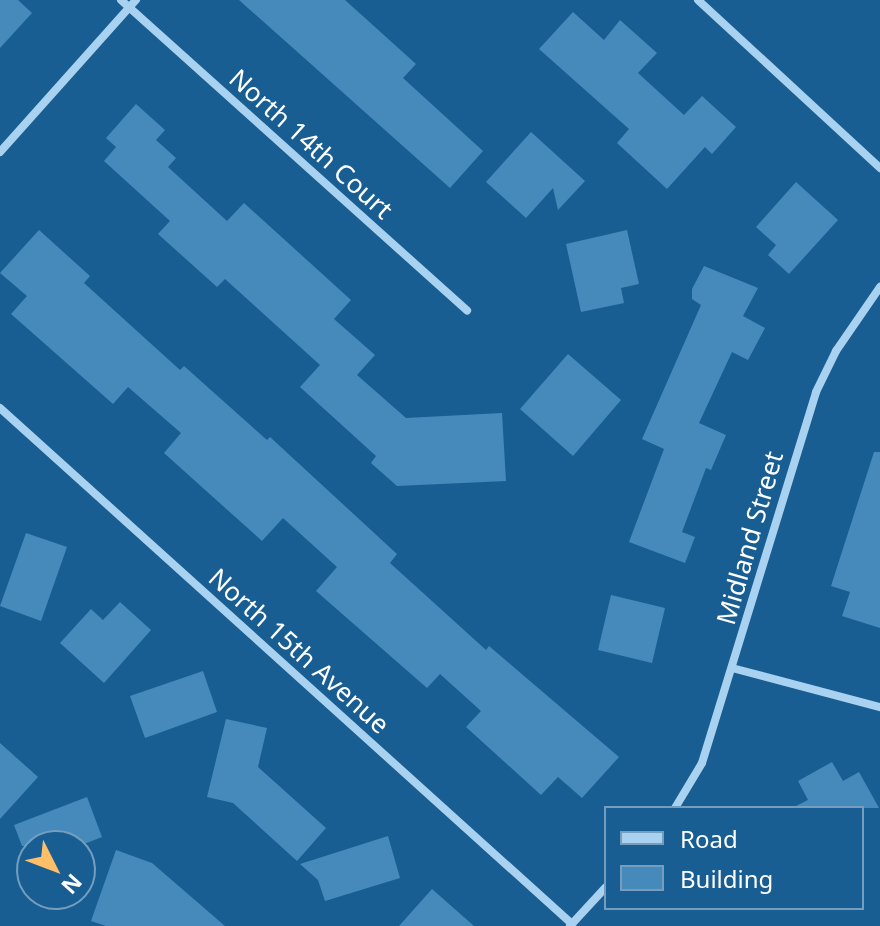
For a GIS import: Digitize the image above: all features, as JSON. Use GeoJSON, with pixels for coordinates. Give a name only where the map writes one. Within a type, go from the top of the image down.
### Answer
{"type":"FeatureCollection","features":[{"type":"Feature","properties":{"kind":"street","name":"North 14th Court"},"geometry":{"type":"LineString","coordinates":[[121,0],[133,4],[467,310]]}},
{"type":"Feature","properties":{"kind":"street"},"geometry":{"type":"LineString","coordinates":[[698,0],[880,168]]}},
{"type":"Feature","properties":{"kind":"street"},"geometry":{"type":"LineString","coordinates":[[0,152],[133,4]]}},
{"type":"Feature","properties":{"kind":"street","name":"Midland Street"},"geometry":{"type":"LineString","coordinates":[[676,806],[702,763],[816,392],[836,351],[880,287]]}},
{"type":"Feature","properties":{"kind":"street","name":"North 15th Avenue"},"geometry":{"type":"LineString","coordinates":[[0,408],[571,925]]}},
{"type":"Feature","properties":{"kind":"street"},"geometry":{"type":"LineString","coordinates":[[732,668],[880,707]]}},
{"type":"Feature","properties":{"kind":"street"},"geometry":{"type":"LineString","coordinates":[[571,925],[604,889]]}},
{"type":"Feature","properties":{"kind":"building"},"geometry":{"type":"Polygon","coordinates":[[[0,0],[18,0],[32,13],[0,48],[0,0]]]}},
{"type":"Feature","properties":{"kind":"building"},"geometry":{"type":"Polygon","coordinates":[[[239,0],[345,0],[416,64],[403,78],[483,151],[450,188],[239,0]]]}},
{"type":"Feature","properties":{"kind":"building"},"geometry":{"type":"Polygon","coordinates":[[[573,12],[604,40],[620,20],[657,53],[638,73],[684,115],[702,96],[736,127],[712,154],[705,147],[667,189],[617,143],[629,129],[539,49],[573,12]]]}},
{"type":"Feature","properties":{"kind":"building"},"geometry":{"type":"Polygon","coordinates":[[[136,104],[165,130],[156,140],[176,158],[168,167],[227,221],[244,203],[351,300],[334,319],[375,355],[357,375],[406,418],[502,413],[506,481],[397,486],[371,463],[376,456],[300,387],[320,365],[225,279],[217,287],[158,234],[170,221],[104,161],[116,147],[106,138],[136,104]]]}},
{"type":"Feature","properties":{"kind":"building"},"geometry":{"type":"Polygon","coordinates":[[[531,132],[585,181],[558,210],[553,188],[526,218],[486,182],[531,132]]]}},
{"type":"Feature","properties":{"kind":"building"},"geometry":{"type":"Polygon","coordinates":[[[796,182],[838,220],[789,274],[768,255],[776,245],[756,227],[796,182]]]}},
{"type":"Feature","properties":{"kind":"building"},"geometry":{"type":"Polygon","coordinates":[[[39,230],[90,276],[84,283],[180,370],[184,366],[267,440],[270,437],[397,554],[390,563],[486,650],[489,646],[619,757],[582,798],[558,777],[541,795],[466,727],[481,711],[440,674],[427,688],[316,591],[337,567],[283,518],[262,541],[164,453],[181,433],[128,387],[113,404],[11,314],[27,296],[0,273],[39,230]]]}},
{"type":"Feature","properties":{"kind":"building"},"geometry":{"type":"Polygon","coordinates":[[[627,230],[639,284],[621,288],[624,303],[581,312],[566,244],[627,230]]]}},
{"type":"Feature","properties":{"kind":"building"},"geometry":{"type":"Polygon","coordinates":[[[704,266],[758,288],[743,316],[765,328],[748,360],[732,352],[699,423],[726,435],[711,470],[706,468],[682,532],[695,537],[685,563],[629,542],[664,449],[642,439],[701,305],[692,299],[692,289],[704,266]]]}},
{"type":"Feature","properties":{"kind":"building"},"geometry":{"type":"Polygon","coordinates":[[[568,354],[621,400],[573,456],[520,409],[568,354]]]}},
{"type":"Feature","properties":{"kind":"building"},"geometry":{"type":"Polygon","coordinates":[[[874,452],[880,452],[880,628],[842,616],[850,592],[831,586],[874,452]]]}},
{"type":"Feature","properties":{"kind":"building"},"geometry":{"type":"Polygon","coordinates":[[[26,533],[67,547],[41,621],[0,606],[26,533]]]}},
{"type":"Feature","properties":{"kind":"building"},"geometry":{"type":"Polygon","coordinates":[[[611,595],[665,608],[652,663],[598,650],[611,595]]]}},
{"type":"Feature","properties":{"kind":"building"},"geometry":{"type":"Polygon","coordinates":[[[120,602],[151,630],[104,683],[60,643],[91,609],[103,620],[120,602]]]}},
{"type":"Feature","properties":{"kind":"building"},"geometry":{"type":"Polygon","coordinates":[[[203,671],[217,712],[145,738],[130,696],[203,671]]]}},
{"type":"Feature","properties":{"kind":"building"},"geometry":{"type":"Polygon","coordinates":[[[226,719],[267,728],[258,767],[326,828],[297,861],[233,803],[207,797],[226,719]]]}},
{"type":"Feature","properties":{"kind":"building"},"geometry":{"type":"Polygon","coordinates":[[[0,743],[38,777],[0,819],[0,743]]]}},
{"type":"Feature","properties":{"kind":"building"},"geometry":{"type":"Polygon","coordinates":[[[832,762],[843,781],[859,772],[879,808],[796,806],[808,800],[798,781],[832,762]]]}},
{"type":"Feature","properties":{"kind":"building"},"geometry":{"type":"Polygon","coordinates":[[[87,797],[102,837],[96,839],[96,830],[16,830],[14,825],[87,797]]]}},
{"type":"Feature","properties":{"kind":"building"},"geometry":{"type":"Polygon","coordinates":[[[388,836],[400,878],[325,901],[318,880],[300,864],[388,836]]]}},
{"type":"Feature","properties":{"kind":"building"},"geometry":{"type":"Polygon","coordinates":[[[116,850],[152,863],[225,926],[106,926],[91,921],[116,850]]]}},
{"type":"Feature","properties":{"kind":"building"},"geometry":{"type":"Polygon","coordinates":[[[432,889],[474,926],[399,926],[432,889]]]}}]}
